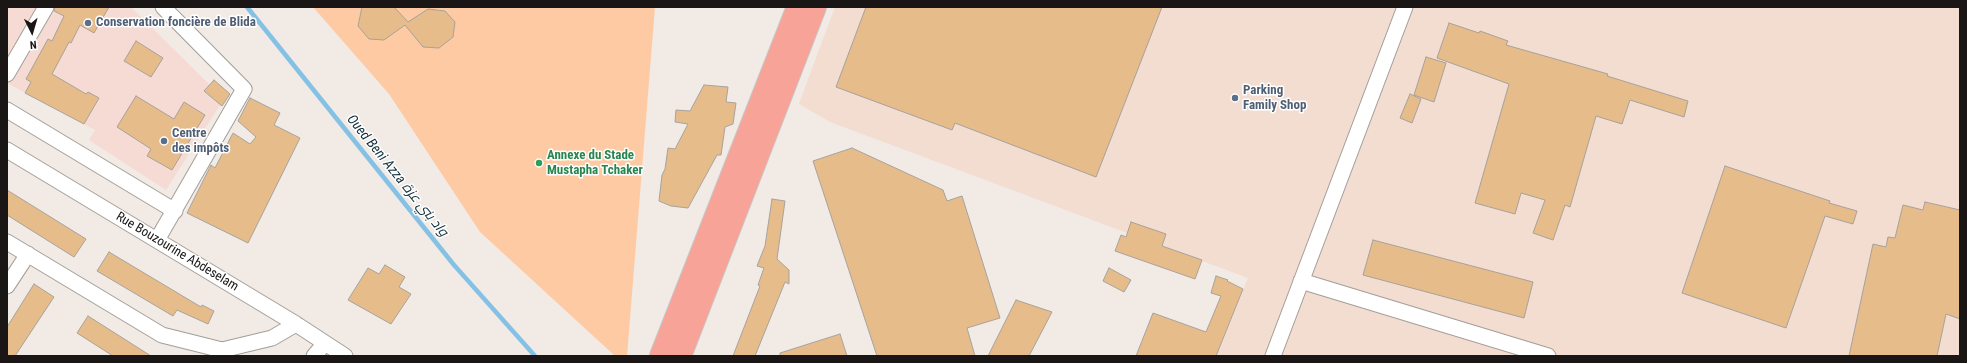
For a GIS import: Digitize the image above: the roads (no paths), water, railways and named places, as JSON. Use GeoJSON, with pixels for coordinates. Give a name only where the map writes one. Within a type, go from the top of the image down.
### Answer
{"type":"FeatureCollection","features":[{"type":"Feature","properties":{"kind":"highway"},"geometry":{"type":"LineString","coordinates":[[661,356],[798,7]]}},
{"type":"Feature","properties":{"kind":"highway"},"geometry":{"type":"LineString","coordinates":[[680,356],[815,7]]}},
{"type":"Feature","properties":{"kind":"street"},"geometry":{"type":"LineString","coordinates":[[7,74],[46,7]]}},
{"type":"Feature","properties":{"kind":"street"},"geometry":{"type":"LineString","coordinates":[[157,240],[244,90],[163,7]]}},
{"type":"Feature","properties":{"kind":"street"},"geometry":{"type":"LineString","coordinates":[[1273,356],[1404,7]]}},
{"type":"Feature","properties":{"kind":"street"},"geometry":{"type":"LineString","coordinates":[[7,110],[174,211]]}},
{"type":"Feature","properties":{"kind":"street","name":"Rue Bouzourine Abdeselam"},"geometry":{"type":"LineString","coordinates":[[7,150],[296,324],[345,356]]}},
{"type":"Feature","properties":{"kind":"street"},"geometry":{"type":"LineString","coordinates":[[7,242],[162,335],[219,353],[272,338],[296,324]]}},
{"type":"Feature","properties":{"kind":"street"},"geometry":{"type":"LineString","coordinates":[[7,286],[28,254]]}},
{"type":"Feature","properties":{"kind":"street"},"geometry":{"type":"LineString","coordinates":[[1301,281],[1548,356]]}},
{"type":"Feature","properties":{"kind":"street"},"geometry":{"type":"LineString","coordinates":[[314,356],[325,343]]}},
{"type":"Feature","properties":{"kind":"waterway","name":"Oued Beni Azza واد بني عزة"},"geometry":{"type":"LineString","coordinates":[[247,7],[454,265],[535,356]]}},
{"type":"Feature","properties":{"kind":"place","name":"Conservation foncière de Blida"},"geometry":{"type":"Point","coordinates":[88,23]}},
{"type":"Feature","properties":{"kind":"place","name":"Parking Family Shop"},"geometry":{"type":"Point","coordinates":[1235,98]}},
{"type":"Feature","properties":{"kind":"place","name":"Centre des impôts"},"geometry":{"type":"Point","coordinates":[164,141]}},
{"type":"Feature","properties":{"kind":"place","name":"Annexe du Stade Mustapha Tchaker"},"geometry":{"type":"Point","coordinates":[539,163]}}]}
